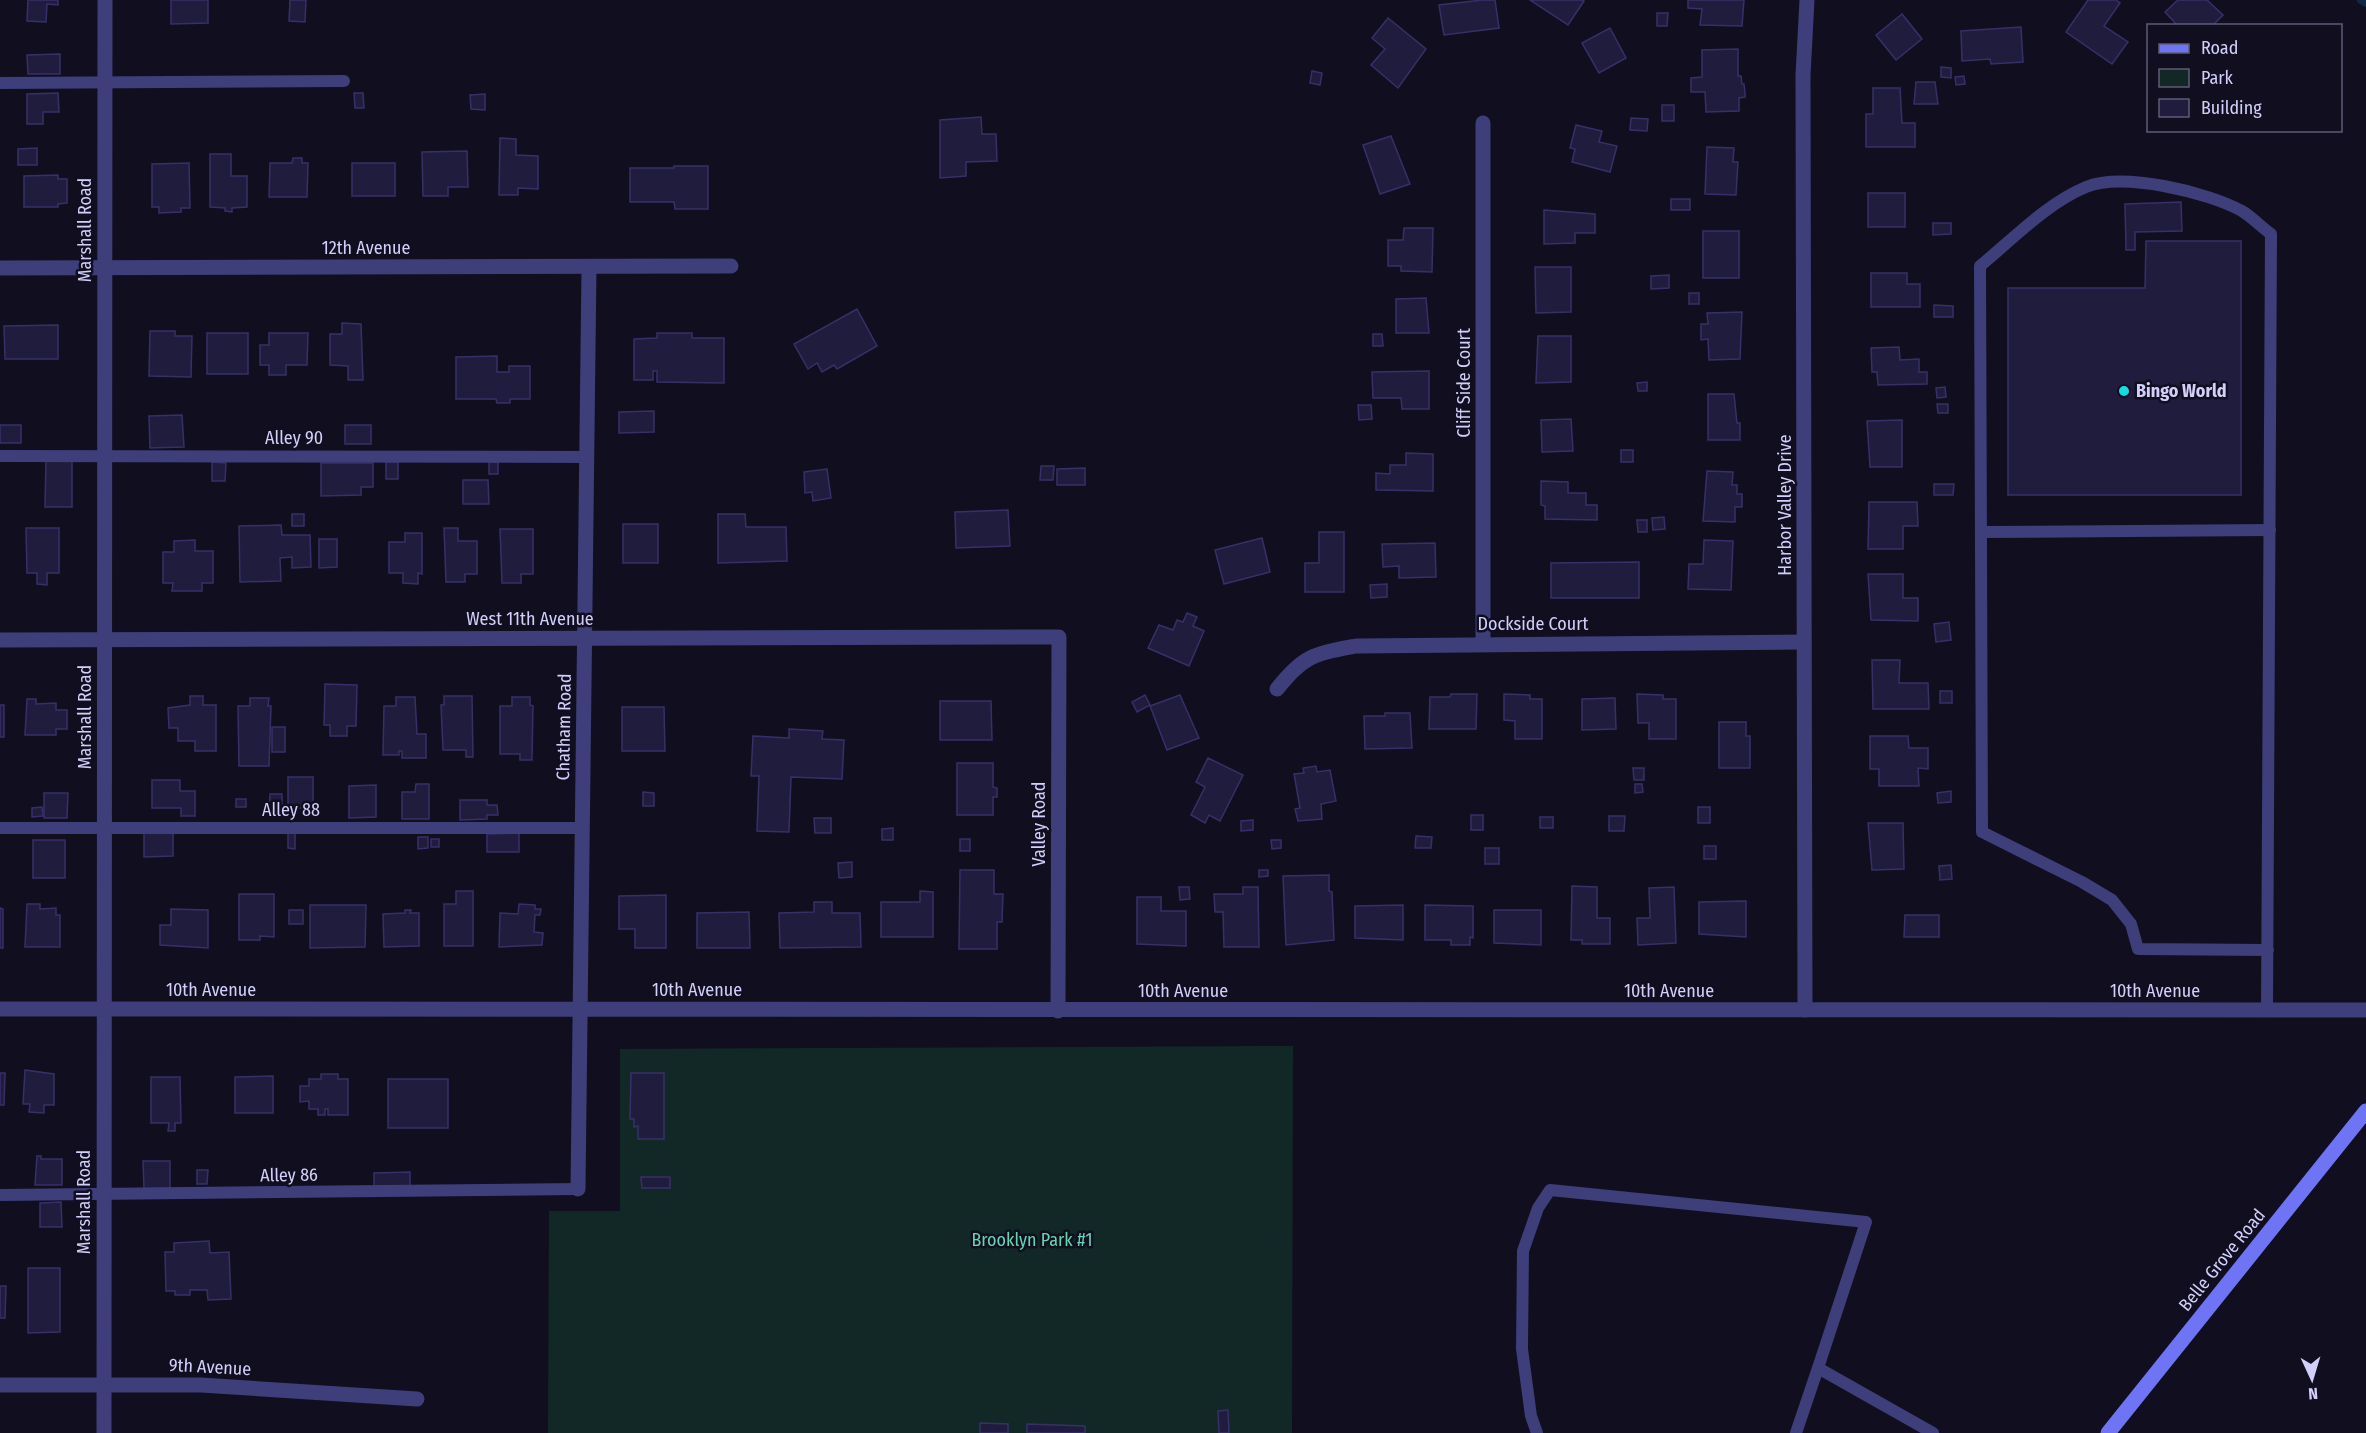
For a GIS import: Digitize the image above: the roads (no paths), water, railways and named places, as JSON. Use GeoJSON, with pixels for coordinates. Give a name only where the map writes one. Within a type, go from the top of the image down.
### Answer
{"type":"FeatureCollection","features":[{"type":"Feature","properties":{"kind":"main road","name":"Belle Grove Road"},"geometry":{"type":"LineString","coordinates":[[2108,1433],[2366,1111]]}},
{"type":"Feature","properties":{"kind":"street","name":"Marshall Road"},"geometry":{"type":"LineString","coordinates":[[104,1433],[105,0]]}},
{"type":"Feature","properties":{"kind":"street","name":"Harbor Valley Drive"},"geometry":{"type":"LineString","coordinates":[[1805,1010],[1803,75],[1807,0]]}},
{"type":"Feature","properties":{"kind":"street","name":"Cliff Side Court"},"geometry":{"type":"LineString","coordinates":[[1483,123],[1483,643]]}},
{"type":"Feature","properties":{"kind":"street","name":"12th Avenue"},"geometry":{"type":"LineString","coordinates":[[0,268],[731,266]]}},
{"type":"Feature","properties":{"kind":"street","name":"Chatham Road"},"geometry":{"type":"LineString","coordinates":[[578,1189],[589,267]]}},
{"type":"Feature","properties":{"kind":"street","name":"West 11th Avenue"},"geometry":{"type":"LineString","coordinates":[[0,640],[1059,637]]}},
{"type":"Feature","properties":{"kind":"street","name":"Valley Road"},"geometry":{"type":"LineString","coordinates":[[1058,1011],[1059,637]]}},
{"type":"Feature","properties":{"kind":"street","name":"Dockside Court"},"geometry":{"type":"LineString","coordinates":[[1277,689],[1297,664],[1327,651],[1356,646],[1483,643],[1804,642]]}},
{"type":"Feature","properties":{"kind":"street","name":"10th Avenue"},"geometry":{"type":"LineString","coordinates":[[0,1009],[2366,1010]]}},
{"type":"Feature","properties":{"kind":"street","name":"9th Avenue"},"geometry":{"type":"LineString","coordinates":[[0,1385],[201,1385],[417,1399]]}},
{"type":"Feature","properties":{"kind":"lane"},"geometry":{"type":"LineString","coordinates":[[0,83],[344,81]]}},
{"type":"Feature","properties":{"kind":"lane"},"geometry":{"type":"LineString","coordinates":[[2267,1010],[2268,950],[2271,234],[2242,212],[2197,193],[2157,184],[2115,183],[2088,186],[2063,199],[1980,266],[1982,832],[2082,882],[2112,900],[2131,924],[2138,949],[2268,950]]}},
{"type":"Feature","properties":{"kind":"lane","name":"Alley 90"},"geometry":{"type":"LineString","coordinates":[[0,456],[587,457]]}},
{"type":"Feature","properties":{"kind":"lane"},"geometry":{"type":"LineString","coordinates":[[1981,532],[2270,530]]}},
{"type":"Feature","properties":{"kind":"lane","name":"Alley 88"},"geometry":{"type":"LineString","coordinates":[[0,828],[582,828]]}},
{"type":"Feature","properties":{"kind":"lane","name":"Alley 86"},"geometry":{"type":"LineString","coordinates":[[0,1195],[104,1196],[578,1189]]}},
{"type":"Feature","properties":{"kind":"lane"},"geometry":{"type":"LineString","coordinates":[[1537,1433],[1531,1416],[1522,1349],[1523,1251],[1538,1208],[1550,1190],[1866,1222],[1796,1433]]}},
{"type":"Feature","properties":{"kind":"lane"},"geometry":{"type":"LineString","coordinates":[[1818,1368],[1929,1432]]}},
{"type":"Feature","properties":{"kind":"waterway"},"geometry":{"type":"LineString","coordinates":[[2361,0],[2366,3]]}},
{"type":"Feature","properties":{"kind":"place","name":"Bingo World"},"geometry":{"type":"Point","coordinates":[2124,391]}},
{"type":"Feature","properties":{"kind":"park label","name":"Brooklyn Park #1"},"geometry":{"type":"Point","coordinates":[1032,1240]}}]}
